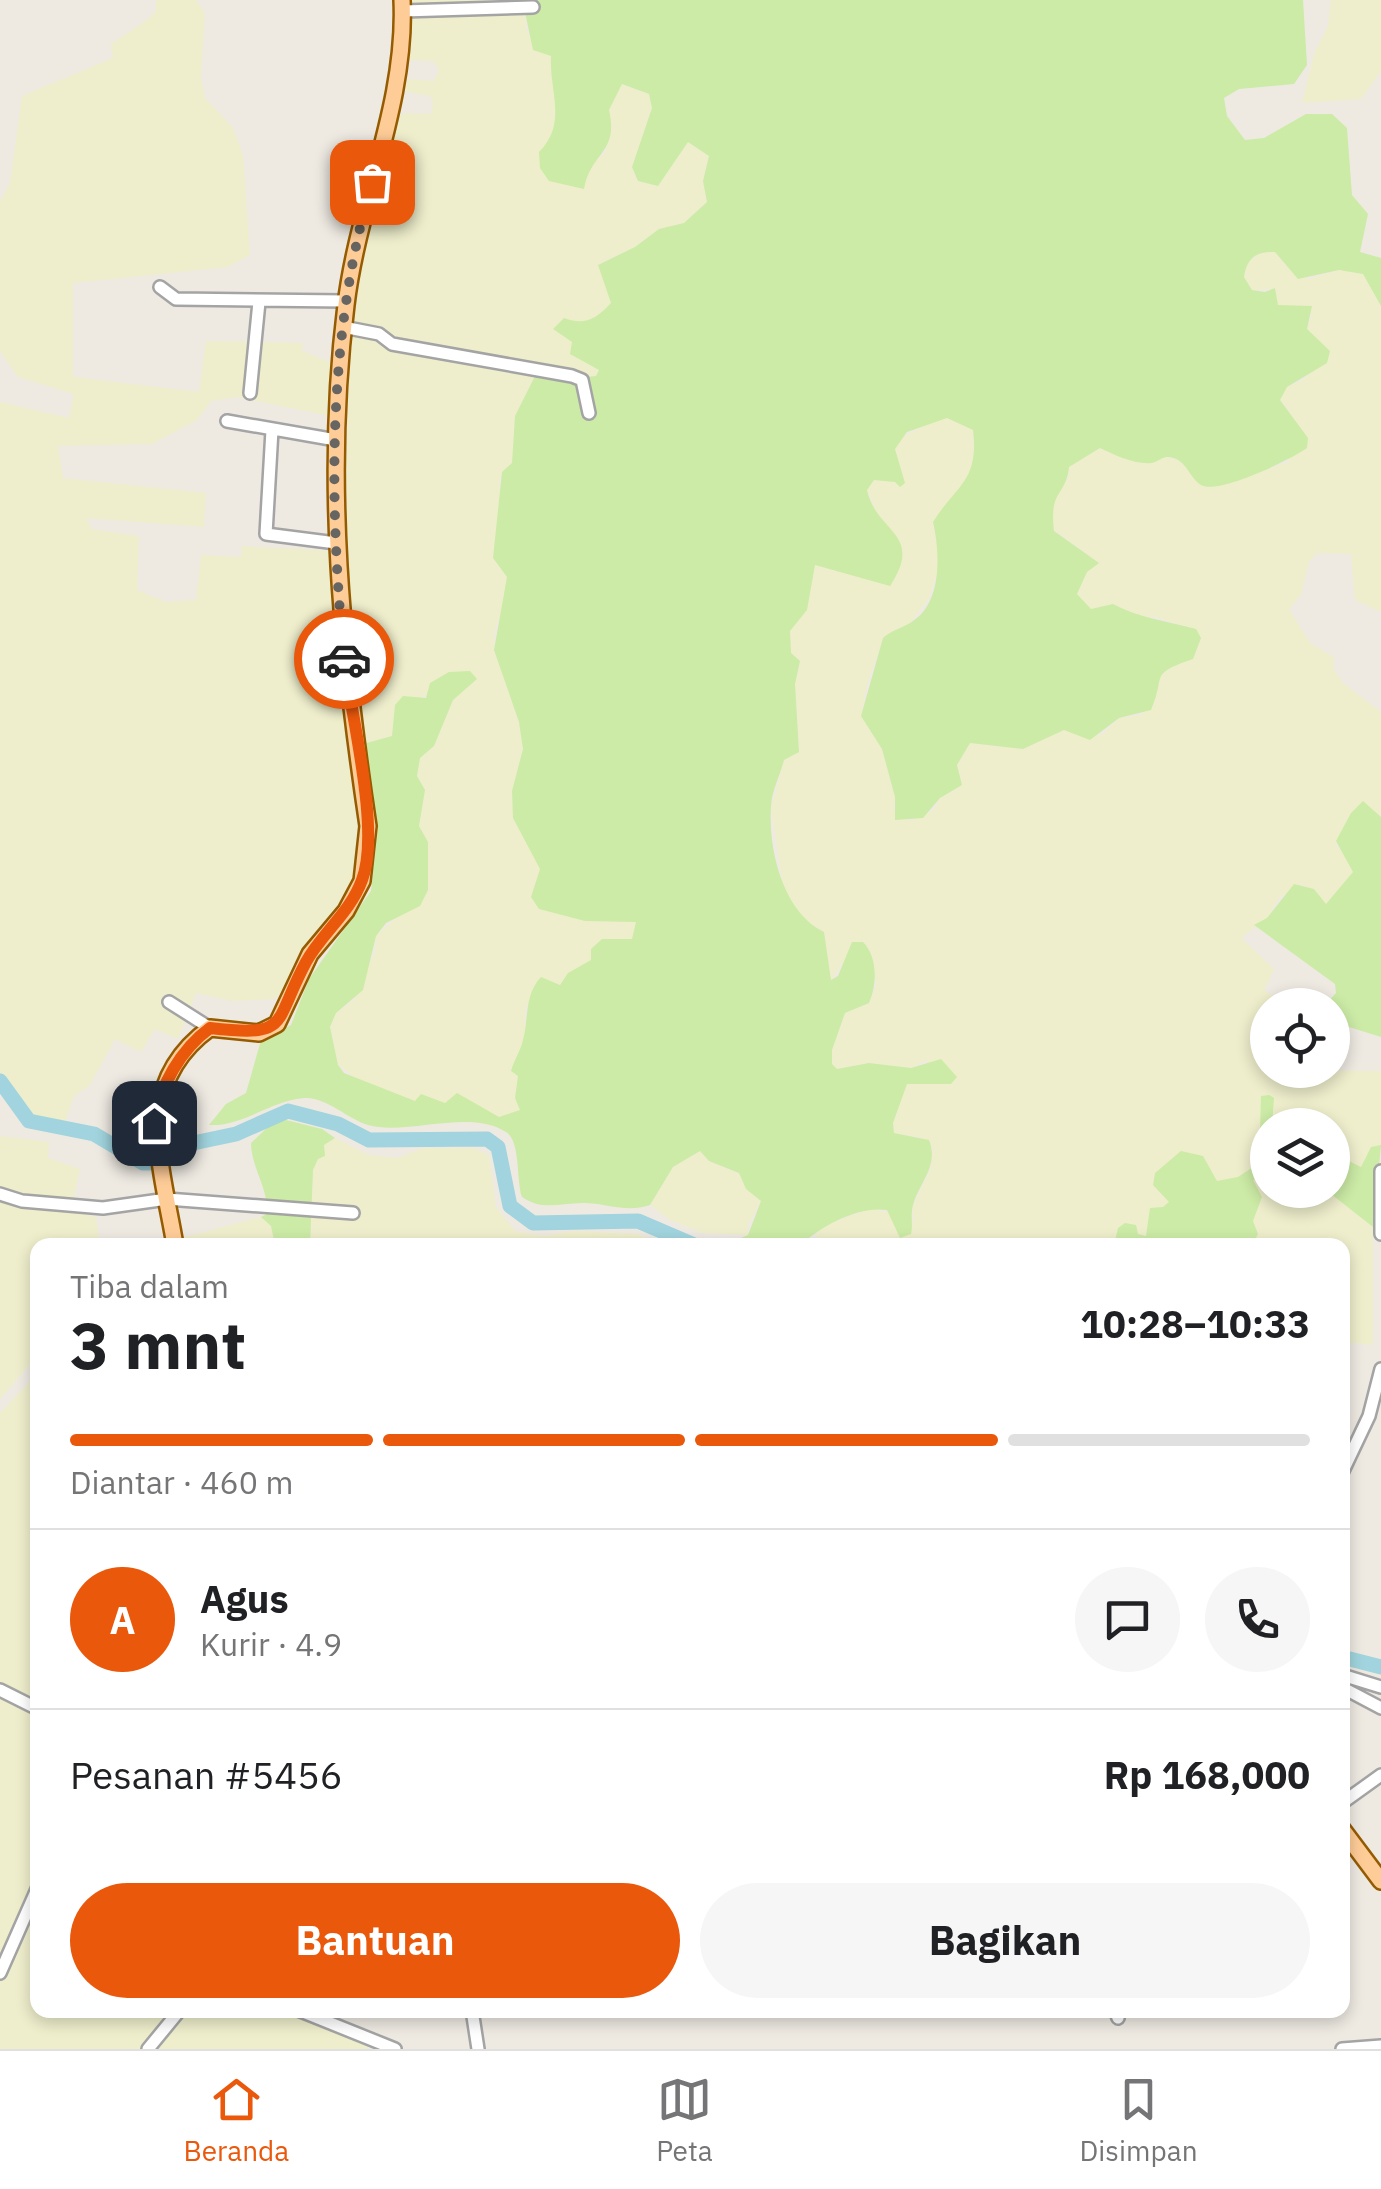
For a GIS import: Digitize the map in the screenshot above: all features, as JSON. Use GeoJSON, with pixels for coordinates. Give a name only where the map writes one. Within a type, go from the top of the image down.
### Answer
{"type":"FeatureCollection","features":[{"type":"Feature","properties":{"kind":"main road"},"geometry":{"type":"LineString","coordinates":[[175,1238],[156,1136],[156,1112],[162,1094],[185,1050],[210,1028],[258,1033],[277,1024],[310,954],[355,896],[368,854],[336,543],[336,440],[346,301],[357,234],[386,126],[403,5]]}},
{"type":"Feature","properties":{"kind":"main road"},"geometry":{"type":"LineString","coordinates":[[1350,1839],[1381,1881]]}},
{"type":"Feature","properties":{"kind":"street"},"geometry":{"type":"LineString","coordinates":[[403,5],[533,7]]}},
{"type":"Feature","properties":{"kind":"street"},"geometry":{"type":"LineString","coordinates":[[160,287],[176,299],[346,301]]}},
{"type":"Feature","properties":{"kind":"street"},"geometry":{"type":"LineString","coordinates":[[250,394],[260,302]]}},
{"type":"Feature","properties":{"kind":"street"},"geometry":{"type":"LineString","coordinates":[[343,326],[379,334],[392,344],[572,376],[582,380],[589,413]]}},
{"type":"Feature","properties":{"kind":"street"},"geometry":{"type":"LineString","coordinates":[[226,422],[336,440]]}},
{"type":"Feature","properties":{"kind":"street"},"geometry":{"type":"LineString","coordinates":[[272,430],[266,534],[336,543]]}},
{"type":"Feature","properties":{"kind":"street"},"geometry":{"type":"LineString","coordinates":[[169,1002],[210,1028]]}},
{"type":"Feature","properties":{"kind":"street"},"geometry":{"type":"LineString","coordinates":[[1381,1171],[1381,1234]]}},
{"type":"Feature","properties":{"kind":"street"},"geometry":{"type":"LineString","coordinates":[[0,1194],[22,1202],[103,1208],[167,1197],[353,1213]]}},
{"type":"Feature","properties":{"kind":"street"},"geometry":{"type":"LineString","coordinates":[[1350,1457],[1370,1416],[1381,1370]]}},
{"type":"Feature","properties":{"kind":"street"},"geometry":{"type":"LineString","coordinates":[[1350,1678],[1381,1688]]}},
{"type":"Feature","properties":{"kind":"street"},"geometry":{"type":"LineString","coordinates":[[0,1690],[30,1704]]}},
{"type":"Feature","properties":{"kind":"street"},"geometry":{"type":"LineString","coordinates":[[1350,1692],[1381,1708]]}},
{"type":"Feature","properties":{"kind":"street"},"geometry":{"type":"LineString","coordinates":[[1350,1797],[1381,1776]]}},
{"type":"Feature","properties":{"kind":"street"},"geometry":{"type":"LineString","coordinates":[[0,1973],[30,1904]]}},
{"type":"Feature","properties":{"kind":"street"},"geometry":{"type":"LineString","coordinates":[[148,2049],[173,2018]]}},
{"type":"Feature","properties":{"kind":"street"},"geometry":{"type":"LineString","coordinates":[[318,2018],[395,2049]]}},
{"type":"Feature","properties":{"kind":"street"},"geometry":{"type":"LineString","coordinates":[[473,2018],[478,2049]]}},
{"type":"Feature","properties":{"kind":"street"},"geometry":{"type":"LineString","coordinates":[[1342,2049],[1381,2046]]}},
{"type":"Feature","properties":{"kind":"green space"},"geometry":{"type":"Polygon","coordinates":[[[156,0],[196,0],[205,13],[201,77],[205,98],[233,128],[243,155],[250,255],[228,267],[73,283],[73,377],[199,392],[206,341],[303,343],[302,351],[338,365],[334,417],[237,397],[211,401],[197,420],[152,444],[58,446],[63,478],[206,493],[204,527],[87,518],[91,529],[139,536],[137,590],[166,602],[196,600],[201,555],[241,557],[242,546],[333,551],[362,823],[360,881],[282,993],[273,999],[232,1001],[196,993],[178,1039],[155,1029],[141,1052],[115,1039],[90,1085],[74,1096],[64,1125],[37,1121],[0,1073],[0,402],[69,418],[74,394],[18,377],[0,351],[0,201],[10,183],[22,96],[113,58],[111,44],[147,20],[156,11],[156,0]]]}},
{"type":"Feature","properties":{"kind":"green space"},"geometry":{"type":"Polygon","coordinates":[[[411,0],[513,0],[525,12],[527,33],[552,56],[558,109],[553,138],[588,167],[606,152],[609,110],[621,84],[649,94],[652,108],[632,167],[637,181],[658,186],[688,142],[709,156],[703,181],[707,202],[684,223],[659,229],[635,247],[599,264],[611,303],[597,318],[554,329],[573,342],[571,354],[600,370],[596,376],[577,378],[538,370],[515,416],[512,463],[502,472],[499,484],[501,499],[493,558],[507,577],[508,594],[495,630],[494,650],[519,722],[523,749],[512,791],[513,818],[534,852],[540,869],[537,881],[553,910],[585,921],[637,922],[638,927],[632,939],[602,939],[592,960],[560,985],[532,997],[525,1010],[525,1037],[511,1071],[518,1076],[516,1098],[520,1110],[499,1117],[465,1101],[452,1099],[445,1104],[422,1094],[415,1101],[359,1081],[338,1064],[330,1027],[336,1013],[354,1000],[375,951],[376,936],[428,890],[428,842],[419,826],[425,790],[417,776],[420,757],[434,746],[453,700],[476,679],[395,706],[392,736],[363,744],[349,630],[345,482],[351,316],[356,275],[387,181],[397,119],[404,113],[431,114],[430,96],[406,92],[404,86],[409,79],[434,81],[439,69],[433,61],[406,60],[411,0]]]}},
{"type":"Feature","properties":{"kind":"green space"},"geometry":{"type":"Polygon","coordinates":[[[513,0],[1303,0],[1307,65],[1294,84],[1239,89],[1224,98],[1227,116],[1245,140],[1264,138],[1306,114],[1332,114],[1347,128],[1352,195],[1368,214],[1360,252],[1381,258],[1381,306],[1363,274],[1339,270],[1298,279],[1275,252],[1254,257],[1244,277],[1252,290],[1265,292],[1275,288],[1278,305],[1312,306],[1307,329],[1330,351],[1327,363],[1287,387],[1280,400],[1308,438],[1307,448],[1255,474],[1210,487],[1201,485],[1173,458],[1139,462],[1100,448],[1069,467],[1056,500],[1054,531],[1099,563],[1087,572],[1077,594],[1091,609],[1113,604],[1196,629],[1201,638],[1193,659],[1169,669],[1161,677],[1151,710],[1119,718],[1090,740],[1064,730],[1023,749],[970,743],[957,765],[962,785],[940,798],[923,818],[895,820],[895,797],[882,749],[861,716],[883,638],[910,623],[929,604],[938,563],[933,522],[969,472],[973,430],[947,418],[907,432],[895,449],[905,483],[900,487],[895,482],[874,480],[867,490],[879,516],[900,544],[899,568],[890,586],[815,565],[807,610],[790,631],[791,653],[800,661],[795,684],[799,752],[784,760],[774,789],[772,841],[788,895],[810,923],[824,932],[831,980],[838,976],[852,942],[863,942],[874,963],[874,988],[869,1003],[845,1013],[832,1050],[832,1064],[837,1069],[869,1063],[911,1068],[941,1059],[957,1077],[951,1084],[907,1084],[893,1123],[894,1133],[929,1140],[932,1150],[930,1168],[914,1201],[911,1234],[900,1238],[887,1210],[876,1210],[841,1219],[810,1238],[741,1238],[748,1235],[761,1201],[746,1189],[739,1173],[709,1161],[700,1151],[673,1167],[650,1205],[545,1205],[522,1197],[511,1137],[491,1125],[368,1125],[321,1101],[305,1098],[280,1103],[234,1122],[209,1125],[226,1104],[246,1093],[261,1040],[291,1025],[309,979],[371,891],[378,828],[363,744],[392,736],[395,705],[403,696],[426,698],[430,683],[449,672],[470,671],[477,679],[453,700],[434,746],[420,758],[417,776],[425,790],[419,826],[428,842],[428,890],[420,906],[386,923],[376,936],[363,990],[336,1013],[330,1027],[338,1065],[344,1073],[415,1101],[421,1094],[445,1103],[457,1093],[499,1117],[520,1110],[515,1098],[518,1076],[511,1071],[522,1044],[529,999],[536,984],[541,977],[560,985],[568,973],[591,960],[591,949],[602,939],[632,939],[636,922],[585,921],[539,909],[531,897],[540,869],[513,818],[512,791],[523,749],[519,722],[494,650],[507,577],[493,558],[502,472],[512,463],[515,416],[538,370],[576,378],[596,376],[599,370],[570,354],[572,342],[553,329],[564,318],[590,320],[611,303],[598,265],[635,247],[659,229],[684,223],[707,202],[703,181],[709,156],[688,142],[658,186],[638,181],[632,167],[652,108],[649,94],[622,84],[609,110],[610,136],[587,176],[584,189],[549,181],[540,168],[539,152],[548,141],[555,118],[551,56],[533,50],[525,12],[513,0]]]}},
{"type":"Feature","properties":{"kind":"green space"},"geometry":{"type":"Polygon","coordinates":[[[1331,0],[1381,0],[1381,71],[1361,99],[1302,103],[1314,54],[1328,26],[1331,0]]]}},
{"type":"Feature","properties":{"kind":"green space"},"geometry":{"type":"Polygon","coordinates":[[[1262,251],[1275,252],[1289,269],[1309,279],[1339,270],[1363,274],[1381,306],[1381,612],[1355,600],[1351,554],[1318,553],[1309,561],[1301,595],[1289,609],[1310,643],[1334,657],[1333,668],[1343,683],[1381,712],[1381,817],[1363,802],[1347,820],[1336,846],[1347,856],[1353,872],[1326,904],[1302,884],[1279,898],[1267,918],[1241,938],[1274,969],[1265,988],[1250,988],[1250,1088],[1350,1088],[1350,1071],[1381,1071],[1381,1145],[1362,1168],[1350,1162],[1350,1108],[1250,1108],[1250,1208],[1349,1208],[1373,1227],[1373,1345],[1350,1343],[1350,1238],[815,1237],[820,1227],[872,1208],[914,1221],[912,1208],[930,1170],[933,1149],[920,1137],[894,1133],[893,1123],[907,1084],[932,1081],[927,1060],[911,1068],[869,1063],[837,1069],[832,1064],[832,1050],[845,1013],[869,1003],[876,987],[873,959],[842,964],[831,980],[824,932],[804,920],[783,888],[771,808],[784,760],[799,751],[795,684],[800,661],[791,653],[790,630],[806,610],[815,565],[890,585],[876,512],[867,490],[874,480],[895,482],[895,449],[901,438],[947,418],[973,430],[974,463],[967,483],[933,522],[941,563],[928,600],[910,623],[883,639],[867,684],[861,716],[882,749],[895,797],[893,809],[911,821],[934,810],[940,798],[962,785],[957,765],[970,743],[1023,749],[1063,730],[1102,735],[1119,718],[1142,715],[1157,690],[1156,680],[1173,665],[1193,659],[1201,638],[1187,627],[1156,617],[1138,617],[1113,604],[1091,610],[1077,594],[1087,571],[1099,563],[1054,530],[1051,505],[1068,478],[1069,467],[1100,448],[1141,462],[1167,457],[1183,462],[1201,485],[1214,487],[1289,462],[1288,409],[1280,400],[1287,387],[1302,381],[1330,352],[1307,329],[1312,314],[1277,305],[1270,289],[1252,290],[1244,277],[1246,264],[1262,251]]]}},
{"type":"Feature","properties":{"kind":"green space"},"geometry":{"type":"Polygon","coordinates":[[[1363,801],[1381,817],[1381,1037],[1350,1027],[1350,988],[1335,988],[1254,925],[1267,918],[1294,884],[1314,889],[1326,904],[1353,872],[1336,841],[1351,813],[1363,801]]]}},
{"type":"Feature","properties":{"kind":"green space"},"geometry":{"type":"Polygon","coordinates":[[[1261,1096],[1274,1098],[1273,1108],[1261,1108],[1261,1096]]]}},
{"type":"Feature","properties":{"kind":"green space"},"geometry":{"type":"Polygon","coordinates":[[[286,1120],[322,1129],[335,1138],[324,1145],[325,1156],[318,1159],[313,1170],[310,1238],[274,1238],[271,1226],[261,1217],[267,1214],[267,1205],[251,1143],[270,1125],[286,1120]]]}},
{"type":"Feature","properties":{"kind":"green space"},"geometry":{"type":"Polygon","coordinates":[[[0,1136],[49,1142],[48,1158],[80,1169],[71,1210],[96,1217],[99,1238],[30,1238],[30,1364],[0,1399],[0,1136]]]}},
{"type":"Feature","properties":{"kind":"green space"},"geometry":{"type":"Polygon","coordinates":[[[335,1138],[369,1155],[398,1158],[423,1148],[474,1148],[489,1155],[496,1207],[515,1231],[544,1236],[574,1231],[638,1234],[646,1238],[310,1238],[313,1170],[324,1145],[335,1138]]]}},
{"type":"Feature","properties":{"kind":"green space"},"geometry":{"type":"Polygon","coordinates":[[[1381,1145],[1373,1227],[1349,1208],[1350,1162],[1361,1167],[1371,1147],[1381,1145]]]}},
{"type":"Feature","properties":{"kind":"green space"},"geometry":{"type":"Polygon","coordinates":[[[700,1151],[709,1161],[739,1174],[746,1189],[761,1201],[747,1226],[748,1235],[703,1233],[670,1220],[650,1205],[673,1167],[700,1151]]]}},
{"type":"Feature","properties":{"kind":"green space"},"geometry":{"type":"Polygon","coordinates":[[[1181,1151],[1203,1156],[1217,1181],[1238,1177],[1250,1169],[1250,1208],[1258,1208],[1253,1221],[1256,1238],[1116,1238],[1118,1228],[1125,1223],[1136,1225],[1138,1234],[1146,1236],[1150,1208],[1169,1202],[1153,1185],[1155,1173],[1181,1151]]]}},
{"type":"Feature","properties":{"kind":"green space"},"geometry":{"type":"Polygon","coordinates":[[[261,1217],[271,1226],[274,1238],[182,1238],[261,1217]]]}},
{"type":"Feature","properties":{"kind":"green space"},"geometry":{"type":"Polygon","coordinates":[[[30,1381],[30,2018],[317,2018],[317,2024],[359,2040],[369,2049],[0,2049],[0,1413],[30,1381]]]}},
{"type":"Feature","properties":{"kind":"waterway"},"geometry":{"type":"LineString","coordinates":[[0,1081],[29,1121],[94,1134],[143,1163],[152,1163],[179,1146],[236,1134],[288,1111],[338,1124],[369,1140],[487,1139],[498,1147],[510,1206],[533,1223],[638,1221],[678,1238]]}},
{"type":"Feature","properties":{"kind":"waterway"},"geometry":{"type":"LineString","coordinates":[[1350,1659],[1381,1667]]}},
{"type":"Feature","properties":{"kind":"way so far"},"geometry":{"type":"LineString","coordinates":[[344,659],[336,570],[337,391],[357,234],[372,182]]}},
{"type":"Feature","properties":{"kind":"route"},"geometry":{"type":"LineString","coordinates":[[154,1123],[162,1094],[193,1041],[210,1028],[258,1033],[277,1024],[310,954],[346,912],[362,881],[368,854],[368,826],[344,659]]}}]}
